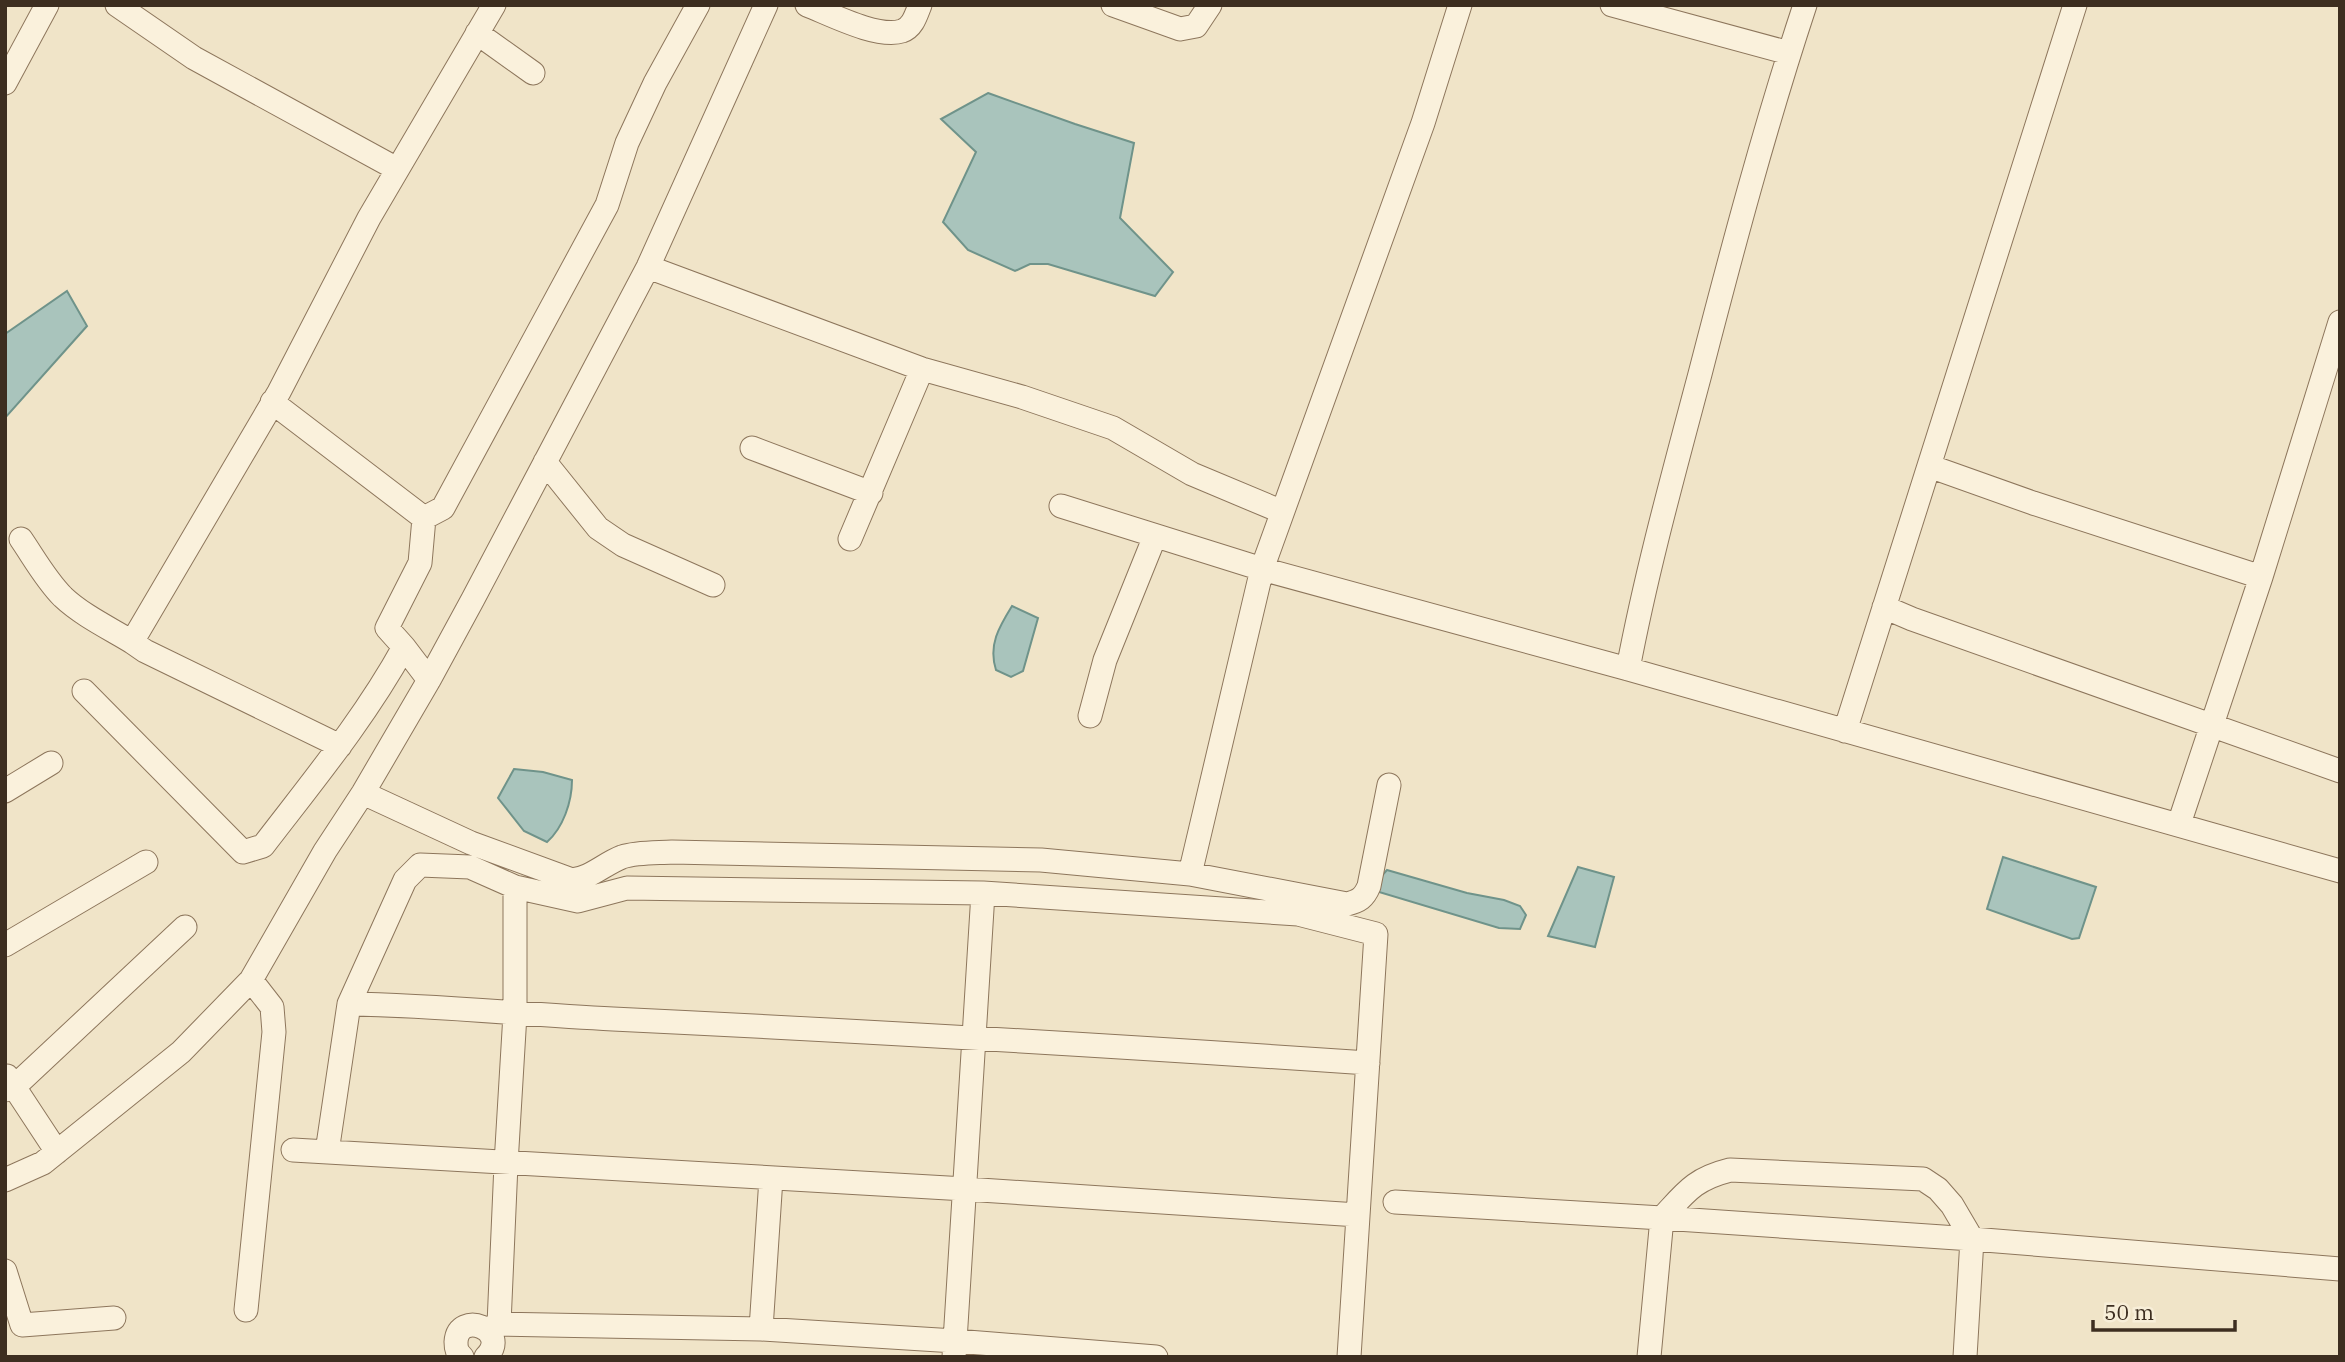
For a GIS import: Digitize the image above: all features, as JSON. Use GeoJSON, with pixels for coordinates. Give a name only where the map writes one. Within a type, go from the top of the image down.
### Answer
{"type":"FeatureCollection","features":[{"type":"Feature","properties":{"kind":"street"},"geometry":{"type":"LineString","coordinates":[[5,83],[47,5]]}},
{"type":"Feature","properties":{"kind":"street"},"geometry":{"type":"LineString","coordinates":[[117,5],[194,58],[397,170]]}},
{"type":"Feature","properties":{"kind":"street"},"geometry":{"type":"LineString","coordinates":[[132,642],[272,402],[397,170],[494,5]]}},
{"type":"Feature","properties":{"kind":"street"},"geometry":{"type":"LineString","coordinates":[[424,518],[443,508],[548,317],[607,205],[627,143],[655,83],[698,5]]}},
{"type":"Feature","properties":{"kind":"street"},"geometry":{"type":"LineString","coordinates":[[5,1180],[43,1163],[181,1052],[251,980],[325,851],[363,793],[429,680],[648,267],[766,5]]}},
{"type":"Feature","properties":{"kind":"street"},"geometry":{"type":"LineString","coordinates":[[807,5],[884,33],[904,31],[915,20],[920,5]]}},
{"type":"Feature","properties":{"kind":"street"},"geometry":{"type":"LineString","coordinates":[[1113,5],[1180,29],[1196,26],[1210,5]]}},
{"type":"Feature","properties":{"kind":"street"},"geometry":{"type":"LineString","coordinates":[[1189,874],[1262,569],[1423,123],[1460,5]]}},
{"type":"Feature","properties":{"kind":"street"},"geometry":{"type":"LineString","coordinates":[[1612,5],[1789,52]]}},
{"type":"Feature","properties":{"kind":"street"},"geometry":{"type":"LineString","coordinates":[[1628,669],[1643,588],[1703,360],[1789,52],[1805,5]]}},
{"type":"Feature","properties":{"kind":"street"},"geometry":{"type":"LineString","coordinates":[[1845,731],[2075,5]]}},
{"type":"Feature","properties":{"kind":"street"},"geometry":{"type":"LineString","coordinates":[[477,33],[533,73]]}},
{"type":"Feature","properties":{"kind":"street"},"geometry":{"type":"LineString","coordinates":[[648,267],[922,369],[1022,397],[1113,428],[1192,474],[1273,508],[1283,508]]}},
{"type":"Feature","properties":{"kind":"street"},"geometry":{"type":"LineString","coordinates":[[2179,824],[2261,577],[2340,322]]}},
{"type":"Feature","properties":{"kind":"street"},"geometry":{"type":"LineString","coordinates":[[850,539],[922,369]]}},
{"type":"Feature","properties":{"kind":"street"},"geometry":{"type":"LineString","coordinates":[[272,402],[424,518]]}},
{"type":"Feature","properties":{"kind":"street"},"geometry":{"type":"LineString","coordinates":[[752,448],[871,493]]}},
{"type":"Feature","properties":{"kind":"street"},"geometry":{"type":"LineString","coordinates":[[545,462],[598,528],[623,545],[713,585]]}},
{"type":"Feature","properties":{"kind":"street"},"geometry":{"type":"LineString","coordinates":[[1928,466],[2261,577]]}},
{"type":"Feature","properties":{"kind":"street"},"geometry":{"type":"LineString","coordinates":[[1062,506],[1262,569],[1628,669],[2340,871]]}},
{"type":"Feature","properties":{"kind":"street"},"geometry":{"type":"LineString","coordinates":[[424,518],[420,563],[387,628],[429,680]]}},
{"type":"Feature","properties":{"kind":"street"},"geometry":{"type":"LineString","coordinates":[[1090,716],[1105,660],[1155,536]]}},
{"type":"Feature","properties":{"kind":"street"},"geometry":{"type":"LineString","coordinates":[[21,539],[63,597],[100,623],[145,651],[340,746]]}},
{"type":"Feature","properties":{"kind":"street"},"geometry":{"type":"LineString","coordinates":[[1884,607],[2340,771]]}},
{"type":"Feature","properties":{"kind":"street"},"geometry":{"type":"LineString","coordinates":[[84,691],[243,852],[263,846],[340,746],[388,676],[404,647]]}},
{"type":"Feature","properties":{"kind":"street"},"geometry":{"type":"LineString","coordinates":[[5,791],[51,763]]}},
{"type":"Feature","properties":{"kind":"street"},"geometry":{"type":"LineString","coordinates":[[363,793],[471,843],[572,880],[585,879],[606,864],[625,856],[672,852],[1041,860],[1189,874],[1347,904],[1364,897],[1368,886],[1389,785]]}},
{"type":"Feature","properties":{"kind":"street"},"geometry":{"type":"LineString","coordinates":[[5,946],[146,862]]}},
{"type":"Feature","properties":{"kind":"street"},"geometry":{"type":"LineString","coordinates":[[327,1152],[349,1004],[405,880],[420,865],[470,867],[515,887],[578,901],[627,888],[984,893],[1298,914],[1376,934],[1349,1357]]}},
{"type":"Feature","properties":{"kind":"street"},"geometry":{"type":"LineString","coordinates":[[486,1357],[493,1346],[506,1164],[515,1014],[515,887]]}},
{"type":"Feature","properties":{"kind":"street"},"geometry":{"type":"LineString","coordinates":[[955,1349],[984,893]]}},
{"type":"Feature","properties":{"kind":"street"},"geometry":{"type":"LineString","coordinates":[[57,1152],[8,1083],[185,927]]}},
{"type":"Feature","properties":{"kind":"street"},"geometry":{"type":"LineString","coordinates":[[246,1310],[274,1032],[272,1007],[251,980]]}},
{"type":"Feature","properties":{"kind":"street"},"geometry":{"type":"LineString","coordinates":[[349,1004],[975,1037],[1368,1063]]}},
{"type":"Feature","properties":{"kind":"street"},"geometry":{"type":"LineString","coordinates":[[293,1150],[1358,1215]]}},
{"type":"Feature","properties":{"kind":"street"},"geometry":{"type":"LineString","coordinates":[[1649,1357],[1662,1218],[1692,1185],[1709,1175],[1730,1170],[1923,1179],[1938,1189],[1972,1239],[1965,1357]]}},
{"type":"Feature","properties":{"kind":"street"},"geometry":{"type":"LineString","coordinates":[[761,1329],[771,1178]]}},
{"type":"Feature","properties":{"kind":"street"},"geometry":{"type":"LineString","coordinates":[[1395,1202],[1972,1239],[2340,1269]]}},
{"type":"Feature","properties":{"kind":"street"},"geometry":{"type":"LineString","coordinates":[[5,1271],[14,1328],[114,1318]]}},
{"type":"Feature","properties":{"kind":"street"},"geometry":{"type":"LineString","coordinates":[[454,1353],[457,1334],[465,1326],[477,1324],[493,1327],[761,1329],[955,1349],[1156,1357]]}},
{"type":"Feature","properties":{"kind":"water"},"geometry":{"type":"Polygon","coordinates":[[[988,93],[1134,143],[1120,218],[1173,272],[1155,296],[1048,264],[1030,264],[1015,271],[968,250],[943,222],[976,152],[941,119],[988,93]]]}},
{"type":"Feature","properties":{"kind":"water"},"geometry":{"type":"Polygon","coordinates":[[[67,291],[87,326],[5,418],[5,334],[67,291]]]}},
{"type":"Feature","properties":{"kind":"water"},"geometry":{"type":"Polygon","coordinates":[[[1012,606],[1038,618],[1023,671],[1011,677],[996,670],[993,652],[999,629],[1012,606]]]}},
{"type":"Feature","properties":{"kind":"water"},"geometry":{"type":"Polygon","coordinates":[[[514,769],[543,772],[572,780],[566,814],[558,830],[547,842],[524,831],[498,798],[514,769]]]}},
{"type":"Feature","properties":{"kind":"water"},"geometry":{"type":"Polygon","coordinates":[[[2003,857],[2096,887],[2079,938],[2072,939],[1987,909],[2003,857]]]}},
{"type":"Feature","properties":{"kind":"water"},"geometry":{"type":"Polygon","coordinates":[[[1578,867],[1614,877],[1595,947],[1548,936],[1578,867]]]}},
{"type":"Feature","properties":{"kind":"water"},"geometry":{"type":"Polygon","coordinates":[[[1387,870],[1467,893],[1504,900],[1520,906],[1526,915],[1520,929],[1499,928],[1379,892],[1377,881],[1387,870]]]}}]}
